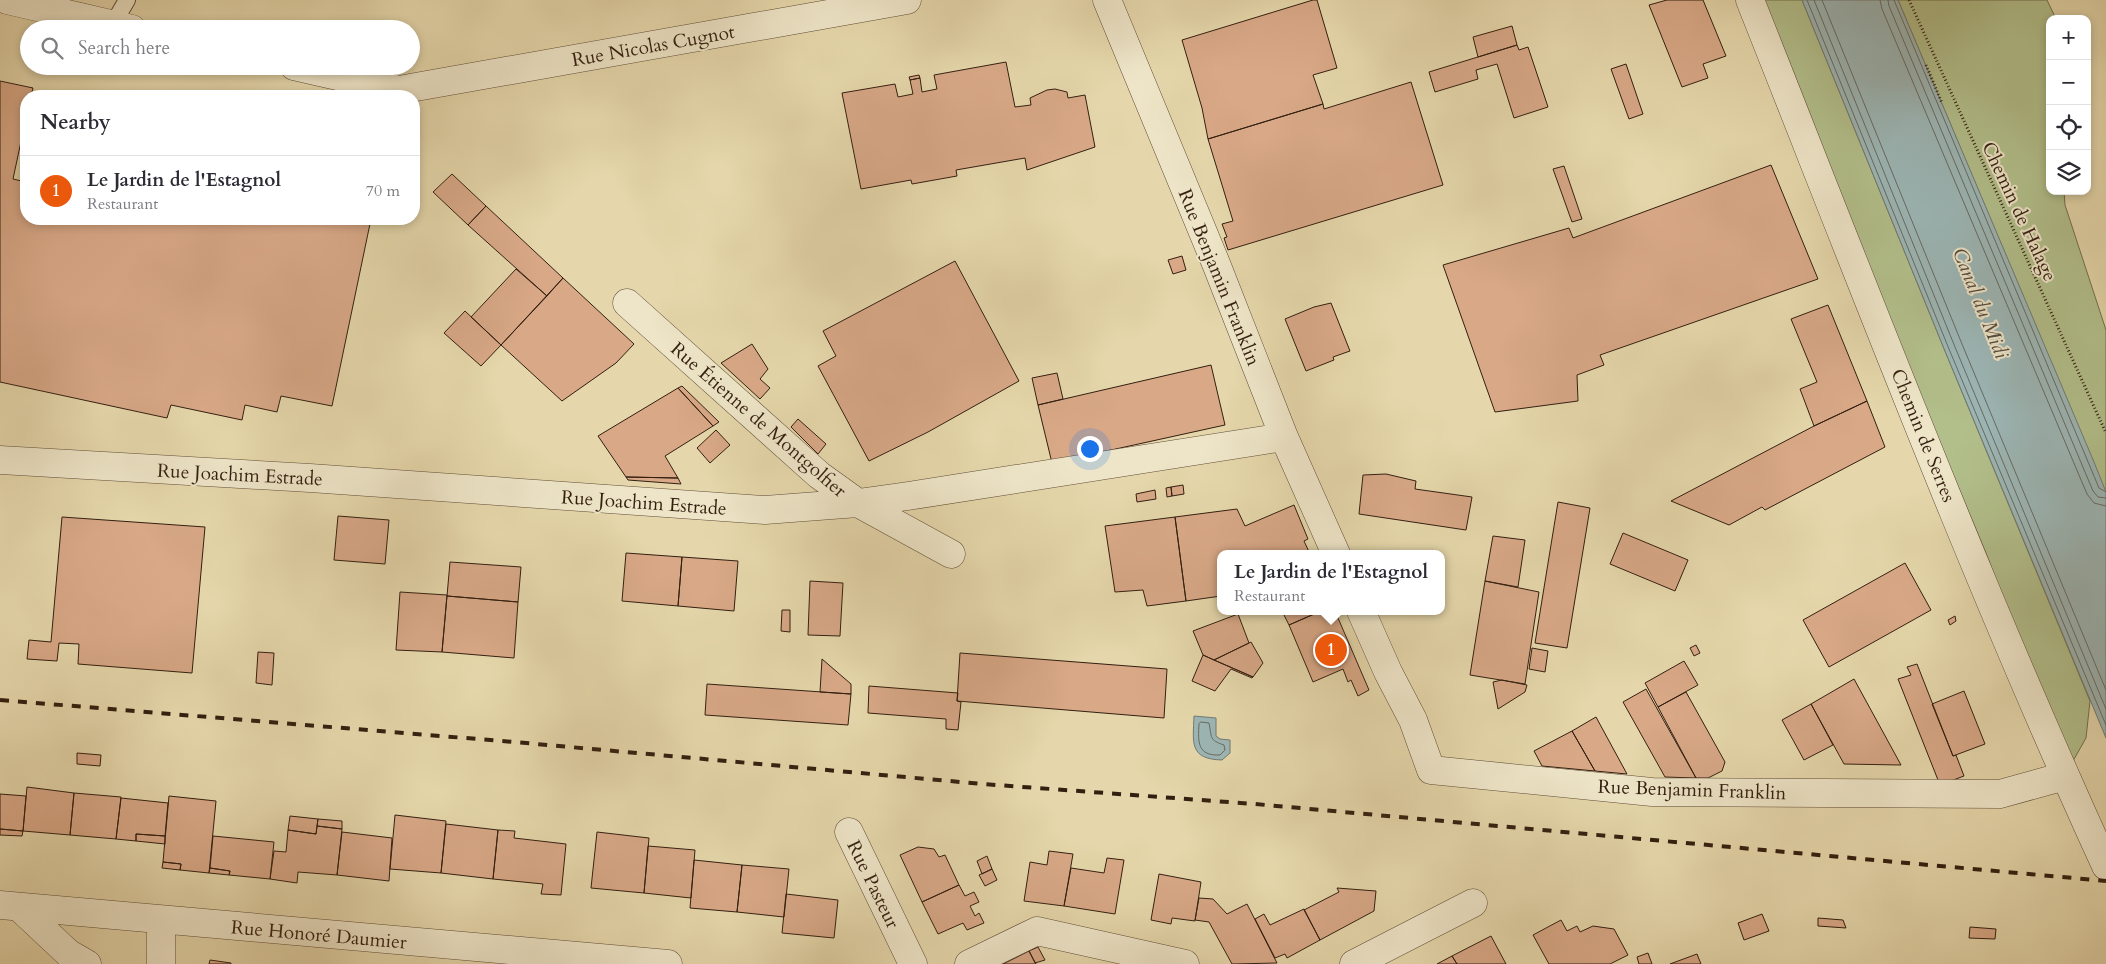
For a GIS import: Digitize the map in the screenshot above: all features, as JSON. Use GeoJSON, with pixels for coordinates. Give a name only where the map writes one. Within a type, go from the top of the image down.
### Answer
{"type":"FeatureCollection","features":[{"type":"Feature","properties":{"kind":"street"},"geometry":{"type":"LineString","coordinates":[[7,0],[92,20]]}},
{"type":"Feature","properties":{"kind":"street","name":"Rue Nicolas Cugnot"},"geometry":{"type":"LineString","coordinates":[[334,75],[400,90],[907,0]]}},
{"type":"Feature","properties":{"kind":"street","name":"Rue Benjamin Franklin"},"geometry":{"type":"LineString","coordinates":[[1107,0],[1217,266],[1284,437],[1334,550]]}},
{"type":"Feature","properties":{"kind":"street","name":"Chemin de Serres"},"geometry":{"type":"LineString","coordinates":[[1750,0],[1920,427],[2065,776],[2106,866]]}},
{"type":"Feature","properties":{"kind":"street","name":"Rue Étienne de Montgolfier"},"geometry":{"type":"LineString","coordinates":[[627,303],[819,475],[858,503],[951,554]]}},
{"type":"Feature","properties":{"kind":"street","name":"Rue Joachim Estrade"},"geometry":{"type":"LineString","coordinates":[[0,460],[310,478],[766,510],[858,503],[1284,437]]}},
{"type":"Feature","properties":{"kind":"street","name":"Rue Benjamin Franklin"},"geometry":{"type":"LineString","coordinates":[[1363,615],[1388,672],[1413,720],[1431,770],[1652,792],[2000,794],[2065,776]]}},
{"type":"Feature","properties":{"kind":"street","name":"Rue Pasteur"},"geometry":{"type":"LineString","coordinates":[[849,832],[913,964]]}},
{"type":"Feature","properties":{"kind":"street"},"geometry":{"type":"LineString","coordinates":[[1354,964],[1473,903]]}},
{"type":"Feature","properties":{"kind":"street"},"geometry":{"type":"LineString","coordinates":[[9,906],[68,953],[87,964]]}},
{"type":"Feature","properties":{"kind":"street","name":"Rue Honoré Daumier"},"geometry":{"type":"LineString","coordinates":[[9,906],[161,920],[445,954],[668,964]]}},
{"type":"Feature","properties":{"kind":"street"},"geometry":{"type":"LineString","coordinates":[[161,920],[161,964]]}},
{"type":"Feature","properties":{"kind":"street"},"geometry":{"type":"LineString","coordinates":[[969,964],[1037,931],[1185,964]]}},
{"type":"Feature","properties":{"kind":"lane"},"geometry":{"type":"LineString","coordinates":[[123,20],[127,0]]}},
{"type":"Feature","properties":{"kind":"path","name":"Chemin de Halage"},"geometry":{"type":"LineString","coordinates":[[1909,0],[2106,433]]}},
{"type":"Feature","properties":{"kind":"path"},"geometry":{"type":"LineString","coordinates":[[1926,65],[1942,103]]}},
{"type":"Feature","properties":{"kind":"green space"},"geometry":{"type":"Polygon","coordinates":[[[1761,0],[1802,0],[2090,701],[2086,738],[2073,761],[2052,728],[1986,553],[1883,308],[1761,0]]]}},
{"type":"Feature","properties":{"kind":"green space"},"geometry":{"type":"Polygon","coordinates":[[[1898,0],[2047,0],[2054,15],[2046,15],[2046,195],[2064,195],[2065,205],[2106,330],[2106,493],[1898,0]]]}},
{"type":"Feature","properties":{"kind":"water","name":"Canal du Midi"},"geometry":{"type":"Polygon","coordinates":[[[1802,0],[1898,0],[2094,462],[2106,492],[2106,738],[1945,351],[1802,0]]]}},
{"type":"Feature","properties":{"kind":"water"},"geometry":{"type":"Polygon","coordinates":[[[1194,716],[1216,718],[1216,736],[1220,739],[1230,740],[1230,753],[1222,760],[1211,759],[1198,753],[1195,748],[1193,734],[1194,716]]]}},
{"type":"Feature","properties":{"kind":"building"},"geometry":{"type":"Polygon","coordinates":[[[1317,0],[1337,68],[1313,75],[1323,104],[1208,139],[1202,108],[1182,40],[1317,0]]]}},
{"type":"Feature","properties":{"kind":"building"},"geometry":{"type":"Polygon","coordinates":[[[1667,0],[1703,0],[1726,56],[1703,64],[1708,78],[1682,87],[1649,5],[1667,0]]]}},
{"type":"Feature","properties":{"kind":"building"},"geometry":{"type":"Polygon","coordinates":[[[1512,26],[1517,45],[1478,57],[1473,37],[1512,26]]]}},
{"type":"Feature","properties":{"kind":"building"},"geometry":{"type":"Polygon","coordinates":[[[1517,45],[1519,50],[1528,47],[1548,107],[1514,118],[1497,64],[1476,70],[1478,79],[1435,92],[1429,72],[1517,45]]]}},
{"type":"Feature","properties":{"kind":"building"},"geometry":{"type":"Polygon","coordinates":[[[1006,62],[1015,107],[1031,105],[1030,98],[1047,90],[1055,89],[1067,92],[1068,98],[1085,95],[1095,147],[1027,170],[1025,158],[956,170],[957,176],[912,184],[911,180],[861,189],[842,93],[895,84],[898,97],[913,94],[910,80],[920,78],[922,92],[937,89],[934,75],[1006,62]]]}},
{"type":"Feature","properties":{"kind":"building"},"geometry":{"type":"Polygon","coordinates":[[[1626,64],[1643,114],[1629,119],[1611,69],[1626,64]]]}},
{"type":"Feature","properties":{"kind":"building"},"geometry":{"type":"Polygon","coordinates":[[[919,75],[920,78],[910,80],[909,77],[919,75]]]}},
{"type":"Feature","properties":{"kind":"building"},"geometry":{"type":"Polygon","coordinates":[[[0,81],[33,88],[32,90],[20,90],[20,146],[13,179],[20,181],[20,225],[370,225],[332,406],[281,396],[277,412],[245,405],[242,420],[171,405],[167,418],[0,382],[0,81]]]}},
{"type":"Feature","properties":{"kind":"building"},"geometry":{"type":"Polygon","coordinates":[[[1411,82],[1443,185],[1228,250],[1224,238],[1227,237],[1222,224],[1233,221],[1208,139],[1323,104],[1324,109],[1411,82]]]}},
{"type":"Feature","properties":{"kind":"building"},"geometry":{"type":"Polygon","coordinates":[[[1771,165],[1818,279],[1600,355],[1604,365],[1577,375],[1578,401],[1495,412],[1443,265],[1569,228],[1573,238],[1771,165]]]}},
{"type":"Feature","properties":{"kind":"building"},"geometry":{"type":"Polygon","coordinates":[[[1564,166],[1582,219],[1572,222],[1553,169],[1564,166]]]}},
{"type":"Feature","properties":{"kind":"building"},"geometry":{"type":"Polygon","coordinates":[[[452,174],[486,206],[468,225],[433,192],[452,174]]]}},
{"type":"Feature","properties":{"kind":"building"},"geometry":{"type":"Polygon","coordinates":[[[486,206],[563,278],[547,296],[468,225],[486,206]]]}},
{"type":"Feature","properties":{"kind":"building"},"geometry":{"type":"Polygon","coordinates":[[[1182,256],[1186,270],[1173,274],[1168,260],[1182,256]]]}},
{"type":"Feature","properties":{"kind":"building"},"geometry":{"type":"Polygon","coordinates":[[[955,261],[1019,381],[928,432],[869,461],[818,366],[836,356],[823,331],[955,261]]]}},
{"type":"Feature","properties":{"kind":"building"},"geometry":{"type":"Polygon","coordinates":[[[516,269],[547,296],[501,345],[471,317],[516,269]]]}},
{"type":"Feature","properties":{"kind":"building"},"geometry":{"type":"Polygon","coordinates":[[[563,278],[634,344],[616,363],[562,401],[501,345],[563,278]]]}},
{"type":"Feature","properties":{"kind":"building"},"geometry":{"type":"Polygon","coordinates":[[[1331,303],[1350,351],[1333,357],[1334,360],[1306,371],[1285,319],[1314,307],[1331,303]]]}},
{"type":"Feature","properties":{"kind":"building"},"geometry":{"type":"Polygon","coordinates":[[[1828,305],[1867,401],[1814,426],[1800,389],[1817,382],[1791,319],[1828,305]]]}},
{"type":"Feature","properties":{"kind":"building"},"geometry":{"type":"Polygon","coordinates":[[[465,311],[501,345],[481,366],[444,333],[465,311]]]}},
{"type":"Feature","properties":{"kind":"building"},"geometry":{"type":"Polygon","coordinates":[[[752,344],[768,369],[760,379],[770,388],[760,399],[721,363],[752,344]]]}},
{"type":"Feature","properties":{"kind":"building"},"geometry":{"type":"Polygon","coordinates":[[[1211,365],[1225,425],[1052,463],[1038,405],[1211,365]]]}},
{"type":"Feature","properties":{"kind":"building"},"geometry":{"type":"Polygon","coordinates":[[[1057,373],[1063,399],[1038,405],[1032,378],[1057,373]]]}},
{"type":"Feature","properties":{"kind":"building"},"geometry":{"type":"Polygon","coordinates":[[[682,386],[719,422],[713,426],[678,388],[682,386]]]}},
{"type":"Feature","properties":{"kind":"building"},"geometry":{"type":"Polygon","coordinates":[[[678,388],[713,426],[665,456],[678,478],[626,477],[598,436],[678,388]]]}},
{"type":"Feature","properties":{"kind":"building"},"geometry":{"type":"Polygon","coordinates":[[[1867,401],[1885,447],[1765,510],[1762,507],[1729,525],[1671,501],[1814,426],[1867,401]]]}},
{"type":"Feature","properties":{"kind":"building"},"geometry":{"type":"Polygon","coordinates":[[[798,419],[826,444],[818,454],[791,427],[798,419]]]}},
{"type":"Feature","properties":{"kind":"building"},"geometry":{"type":"Polygon","coordinates":[[[716,430],[730,445],[710,463],[697,448],[716,430]]]}},
{"type":"Feature","properties":{"kind":"building"},"geometry":{"type":"Polygon","coordinates":[[[1386,474],[1416,481],[1415,489],[1472,497],[1466,530],[1359,514],[1363,475],[1386,474]]]}},
{"type":"Feature","properties":{"kind":"building"},"geometry":{"type":"Polygon","coordinates":[[[626,477],[678,478],[681,484],[628,480],[626,477]]]}},
{"type":"Feature","properties":{"kind":"building"},"geometry":{"type":"Polygon","coordinates":[[[1183,485],[1184,494],[1172,496],[1171,487],[1183,485]]]}},
{"type":"Feature","properties":{"kind":"building"},"geometry":{"type":"Polygon","coordinates":[[[1171,487],[1172,496],[1167,497],[1166,488],[1171,487]]]}},
{"type":"Feature","properties":{"kind":"building"},"geometry":{"type":"Polygon","coordinates":[[[1155,490],[1156,499],[1137,502],[1136,494],[1155,490]]]}},
{"type":"Feature","properties":{"kind":"building"},"geometry":{"type":"Polygon","coordinates":[[[1558,502],[1590,508],[1567,648],[1535,643],[1558,502]]]}},
{"type":"Feature","properties":{"kind":"building"},"geometry":{"type":"Polygon","coordinates":[[[1294,505],[1308,539],[1304,541],[1308,550],[1217,550],[1217,597],[1186,601],[1175,517],[1237,509],[1245,526],[1294,505]]]}},
{"type":"Feature","properties":{"kind":"building"},"geometry":{"type":"Polygon","coordinates":[[[338,516],[389,520],[385,564],[334,560],[338,516]]]}},
{"type":"Feature","properties":{"kind":"building"},"geometry":{"type":"Polygon","coordinates":[[[62,517],[205,527],[192,673],[78,664],[79,644],[59,643],[57,661],[27,659],[29,640],[51,642],[62,517]]]}},
{"type":"Feature","properties":{"kind":"building"},"geometry":{"type":"Polygon","coordinates":[[[1175,517],[1186,601],[1147,606],[1143,590],[1115,592],[1105,526],[1175,517]]]}},
{"type":"Feature","properties":{"kind":"building"},"geometry":{"type":"Polygon","coordinates":[[[1623,533],[1688,560],[1675,591],[1610,564],[1623,533]]]}},
{"type":"Feature","properties":{"kind":"building"},"geometry":{"type":"Polygon","coordinates":[[[1493,536],[1525,540],[1518,587],[1485,581],[1493,536]]]}},
{"type":"Feature","properties":{"kind":"building"},"geometry":{"type":"Polygon","coordinates":[[[626,553],[682,557],[678,606],[622,601],[626,553]]]}},
{"type":"Feature","properties":{"kind":"building"},"geometry":{"type":"Polygon","coordinates":[[[682,557],[738,561],[734,611],[678,606],[682,557]]]}},
{"type":"Feature","properties":{"kind":"building"},"geometry":{"type":"Polygon","coordinates":[[[450,562],[521,567],[518,602],[447,596],[450,562]]]}},
{"type":"Feature","properties":{"kind":"building"},"geometry":{"type":"Polygon","coordinates":[[[1905,563],[1931,610],[1829,667],[1803,620],[1905,563]]]}},
{"type":"Feature","properties":{"kind":"building"},"geometry":{"type":"Polygon","coordinates":[[[810,581],[843,583],[840,636],[808,635],[810,581]]]}},
{"type":"Feature","properties":{"kind":"building"},"geometry":{"type":"Polygon","coordinates":[[[1485,581],[1539,592],[1525,684],[1470,675],[1485,581]]]}},
{"type":"Feature","properties":{"kind":"building"},"geometry":{"type":"Polygon","coordinates":[[[400,592],[447,595],[442,652],[396,650],[400,592]]]}},
{"type":"Feature","properties":{"kind":"building"},"geometry":{"type":"Polygon","coordinates":[[[447,596],[518,602],[514,658],[442,652],[447,596]]]}},
{"type":"Feature","properties":{"kind":"building"},"geometry":{"type":"Polygon","coordinates":[[[782,610],[790,610],[790,632],[781,631],[782,610]]]}},
{"type":"Feature","properties":{"kind":"building"},"geometry":{"type":"Polygon","coordinates":[[[1238,615],[1249,643],[1214,660],[1203,655],[1193,631],[1238,615]]]}},
{"type":"Feature","properties":{"kind":"building"},"geometry":{"type":"Polygon","coordinates":[[[1284,615],[1312,615],[1289,625],[1284,615]]]}},
{"type":"Feature","properties":{"kind":"building"},"geometry":{"type":"Polygon","coordinates":[[[1312,615],[1337,615],[1369,690],[1358,696],[1351,680],[1348,682],[1343,669],[1313,682],[1289,625],[1312,615]]]}},
{"type":"Feature","properties":{"kind":"building"},"geometry":{"type":"Polygon","coordinates":[[[1955,616],[1956,621],[1950,625],[1948,620],[1955,616]]]}},
{"type":"Feature","properties":{"kind":"building"},"geometry":{"type":"Polygon","coordinates":[[[1251,642],[1263,663],[1253,677],[1214,660],[1251,642]]]}},
{"type":"Feature","properties":{"kind":"building"},"geometry":{"type":"Polygon","coordinates":[[[1696,645],[1700,653],[1694,656],[1690,648],[1696,645]]]}},
{"type":"Feature","properties":{"kind":"building"},"geometry":{"type":"Polygon","coordinates":[[[1532,648],[1548,651],[1545,672],[1529,669],[1532,648]]]}},
{"type":"Feature","properties":{"kind":"building"},"geometry":{"type":"Polygon","coordinates":[[[258,652],[274,653],[272,685],[256,683],[258,652]]]}},
{"type":"Feature","properties":{"kind":"building"},"geometry":{"type":"Polygon","coordinates":[[[960,653],[1167,669],[1164,718],[957,701],[960,653]]]}},
{"type":"Feature","properties":{"kind":"building"},"geometry":{"type":"Polygon","coordinates":[[[1203,655],[1253,677],[1231,669],[1215,691],[1192,681],[1203,655]]]}},
{"type":"Feature","properties":{"kind":"building"},"geometry":{"type":"Polygon","coordinates":[[[822,659],[851,684],[851,694],[820,692],[822,659]]]}},
{"type":"Feature","properties":{"kind":"building"},"geometry":{"type":"Polygon","coordinates":[[[1684,661],[1698,685],[1658,707],[1645,683],[1684,661]]]}},
{"type":"Feature","properties":{"kind":"building"},"geometry":{"type":"Polygon","coordinates":[[[1917,664],[1953,756],[1956,755],[1964,776],[1940,785],[1898,679],[1911,675],[1907,667],[1917,664]]]}},
{"type":"Feature","properties":{"kind":"building"},"geometry":{"type":"Polygon","coordinates":[[[1854,679],[1901,765],[1844,764],[1811,704],[1854,679]]]}},
{"type":"Feature","properties":{"kind":"building"},"geometry":{"type":"Polygon","coordinates":[[[1502,680],[1527,685],[1525,692],[1498,709],[1493,682],[1502,680]]]}},
{"type":"Feature","properties":{"kind":"building"},"geometry":{"type":"Polygon","coordinates":[[[707,684],[851,694],[848,725],[705,715],[707,684]]]}},
{"type":"Feature","properties":{"kind":"building"},"geometry":{"type":"Polygon","coordinates":[[[869,686],[958,693],[957,701],[961,702],[958,730],[946,729],[946,719],[868,713],[869,686]]]}},
{"type":"Feature","properties":{"kind":"building"},"geometry":{"type":"Polygon","coordinates":[[[1646,689],[1696,778],[1665,777],[1623,702],[1646,689]]]}},
{"type":"Feature","properties":{"kind":"building"},"geometry":{"type":"Polygon","coordinates":[[[1964,691],[1985,744],[1953,756],[1932,704],[1964,691]]]}},
{"type":"Feature","properties":{"kind":"building"},"geometry":{"type":"Polygon","coordinates":[[[1686,692],[1725,762],[1722,771],[1708,778],[1696,778],[1658,707],[1686,692]]]}},
{"type":"Feature","properties":{"kind":"building"},"geometry":{"type":"Polygon","coordinates":[[[1811,704],[1833,745],[1804,760],[1782,720],[1811,704]]]}},
{"type":"Feature","properties":{"kind":"building"},"geometry":{"type":"Polygon","coordinates":[[[1596,717],[1627,774],[1595,771],[1572,731],[1596,717]]]}},
{"type":"Feature","properties":{"kind":"building"},"geometry":{"type":"Polygon","coordinates":[[[1572,731],[1595,771],[1542,766],[1534,751],[1572,731]]]}},
{"type":"Feature","properties":{"kind":"building"},"geometry":{"type":"Polygon","coordinates":[[[77,753],[101,755],[100,766],[77,764],[77,753]]]}},
{"type":"Feature","properties":{"kind":"building"},"geometry":{"type":"Polygon","coordinates":[[[27,787],[74,793],[70,835],[23,831],[27,787]]]}},
{"type":"Feature","properties":{"kind":"building"},"geometry":{"type":"Polygon","coordinates":[[[74,793],[121,797],[116,839],[70,835],[74,793]]]}},
{"type":"Feature","properties":{"kind":"building"},"geometry":{"type":"Polygon","coordinates":[[[0,794],[26,796],[23,831],[0,829],[0,794]]]}},
{"type":"Feature","properties":{"kind":"building"},"geometry":{"type":"Polygon","coordinates":[[[169,796],[216,801],[209,873],[180,870],[181,864],[163,862],[169,796]]]}},
{"type":"Feature","properties":{"kind":"building"},"geometry":{"type":"Polygon","coordinates":[[[121,798],[168,803],[165,836],[136,834],[136,841],[116,839],[121,798]]]}},
{"type":"Feature","properties":{"kind":"building"},"geometry":{"type":"Polygon","coordinates":[[[395,815],[446,821],[441,873],[390,869],[395,815]]]}},
{"type":"Feature","properties":{"kind":"building"},"geometry":{"type":"Polygon","coordinates":[[[290,816],[318,819],[316,834],[288,830],[290,816]]]}},
{"type":"Feature","properties":{"kind":"building"},"geometry":{"type":"Polygon","coordinates":[[[318,819],[342,821],[342,829],[317,826],[318,819]]]}},
{"type":"Feature","properties":{"kind":"building"},"geometry":{"type":"Polygon","coordinates":[[[446,824],[498,830],[493,879],[441,873],[446,824]]]}},
{"type":"Feature","properties":{"kind":"building"},"geometry":{"type":"Polygon","coordinates":[[[317,826],[342,829],[337,875],[298,872],[297,883],[270,879],[274,851],[286,852],[288,830],[316,834],[317,826]]]}},
{"type":"Feature","properties":{"kind":"building"},"geometry":{"type":"Polygon","coordinates":[[[0,829],[23,831],[22,836],[0,835],[0,829]]]}},
{"type":"Feature","properties":{"kind":"building"},"geometry":{"type":"Polygon","coordinates":[[[498,830],[515,831],[514,838],[566,844],[561,895],[541,894],[543,884],[493,879],[498,830]]]}},
{"type":"Feature","properties":{"kind":"building"},"geometry":{"type":"Polygon","coordinates":[[[342,832],[392,838],[389,881],[337,875],[342,832]]]}},
{"type":"Feature","properties":{"kind":"building"},"geometry":{"type":"Polygon","coordinates":[[[597,832],[649,838],[644,893],[591,888],[597,832]]]}},
{"type":"Feature","properties":{"kind":"building"},"geometry":{"type":"Polygon","coordinates":[[[136,834],[165,836],[165,844],[136,841],[136,834]]]}},
{"type":"Feature","properties":{"kind":"building"},"geometry":{"type":"Polygon","coordinates":[[[213,836],[274,842],[270,879],[229,875],[230,871],[210,868],[213,836]]]}},
{"type":"Feature","properties":{"kind":"building"},"geometry":{"type":"Polygon","coordinates":[[[648,846],[695,850],[691,898],[644,893],[648,846]]]}},
{"type":"Feature","properties":{"kind":"building"},"geometry":{"type":"Polygon","coordinates":[[[918,847],[934,849],[939,857],[945,855],[959,885],[922,902],[900,855],[918,847]]]}},
{"type":"Feature","properties":{"kind":"building"},"geometry":{"type":"Polygon","coordinates":[[[1049,851],[1073,854],[1064,906],[1024,901],[1030,862],[1047,865],[1049,851]]]}},
{"type":"Feature","properties":{"kind":"building"},"geometry":{"type":"Polygon","coordinates":[[[987,856],[992,869],[982,874],[977,861],[987,856]]]}},
{"type":"Feature","properties":{"kind":"building"},"geometry":{"type":"Polygon","coordinates":[[[1107,858],[1124,860],[1115,914],[1064,906],[1071,868],[1104,873],[1107,858]]]}},
{"type":"Feature","properties":{"kind":"building"},"geometry":{"type":"Polygon","coordinates":[[[694,860],[742,865],[737,912],[690,908],[694,860]]]}},
{"type":"Feature","properties":{"kind":"building"},"geometry":{"type":"Polygon","coordinates":[[[163,862],[181,864],[180,870],[162,868],[163,862]]]}},
{"type":"Feature","properties":{"kind":"building"},"geometry":{"type":"Polygon","coordinates":[[[742,865],[789,869],[784,917],[737,912],[742,865]]]}},
{"type":"Feature","properties":{"kind":"building"},"geometry":{"type":"Polygon","coordinates":[[[210,868],[230,871],[229,875],[209,873],[210,868]]]}},
{"type":"Feature","properties":{"kind":"building"},"geometry":{"type":"Polygon","coordinates":[[[992,869],[997,880],[985,886],[979,875],[992,869]]]}},
{"type":"Feature","properties":{"kind":"building"},"geometry":{"type":"Polygon","coordinates":[[[1159,874],[1201,882],[1195,921],[1172,918],[1171,924],[1151,920],[1159,874]]]}},
{"type":"Feature","properties":{"kind":"building"},"geometry":{"type":"Polygon","coordinates":[[[959,885],[965,896],[974,892],[979,902],[970,906],[975,916],[979,913],[984,923],[967,930],[963,923],[938,934],[922,902],[959,885]]]}},
{"type":"Feature","properties":{"kind":"building"},"geometry":{"type":"Polygon","coordinates":[[[1337,888],[1376,891],[1374,911],[1320,940],[1304,910],[1339,892],[1337,888]]]}},
{"type":"Feature","properties":{"kind":"building"},"geometry":{"type":"Polygon","coordinates":[[[786,894],[838,900],[834,938],[782,933],[786,894]]]}},
{"type":"Feature","properties":{"kind":"building"},"geometry":{"type":"Polygon","coordinates":[[[1199,898],[1213,899],[1227,914],[1247,904],[1277,963],[1232,964],[1209,922],[1195,920],[1199,898]]]}},
{"type":"Feature","properties":{"kind":"building"},"geometry":{"type":"Polygon","coordinates":[[[1304,909],[1320,940],[1287,958],[1285,954],[1275,958],[1255,919],[1264,914],[1270,925],[1304,909]]]}},
{"type":"Feature","properties":{"kind":"building"},"geometry":{"type":"Polygon","coordinates":[[[1762,914],[1769,931],[1744,940],[1738,923],[1762,914]]]}},
{"type":"Feature","properties":{"kind":"building"},"geometry":{"type":"Polygon","coordinates":[[[1818,918],[1843,920],[1846,928],[1818,926],[1818,918]]]}},
{"type":"Feature","properties":{"kind":"building"},"geometry":{"type":"Polygon","coordinates":[[[1561,920],[1567,931],[1577,926],[1580,932],[1593,926],[1614,929],[1628,955],[1610,964],[1549,964],[1533,935],[1561,920]]]}},
{"type":"Feature","properties":{"kind":"building"},"geometry":{"type":"Polygon","coordinates":[[[1970,927],[1996,929],[1995,939],[1969,938],[1970,927]]]}},
{"type":"Feature","properties":{"kind":"building"},"geometry":{"type":"Polygon","coordinates":[[[1491,936],[1506,964],[1457,964],[1452,956],[1491,936]]]}},
{"type":"Feature","properties":{"kind":"building"},"geometry":{"type":"Polygon","coordinates":[[[1038,947],[1045,960],[1035,963],[1029,951],[1038,947]]]}},
{"type":"Feature","properties":{"kind":"building"},"geometry":{"type":"Polygon","coordinates":[[[1029,951],[1036,964],[1003,964],[1029,951]]]}},
{"type":"Feature","properties":{"kind":"building"},"geometry":{"type":"Polygon","coordinates":[[[1648,953],[1652,964],[1639,964],[1637,957],[1648,953]]]}},
{"type":"Feature","properties":{"kind":"building"},"geometry":{"type":"Polygon","coordinates":[[[1697,954],[1701,964],[1670,964],[1697,954]]]}},
{"type":"Feature","properties":{"kind":"building"},"geometry":{"type":"Polygon","coordinates":[[[1452,956],[1457,964],[1437,964],[1452,956]]]}},
{"type":"Feature","properties":{"kind":"building"},"geometry":{"type":"Polygon","coordinates":[[[210,960],[231,963],[231,964],[209,964],[210,960]]]}},
{"type":"Feature","properties":{"kind":"railway"},"geometry":{"type":"LineString","coordinates":[[0,700],[514,742],[983,784],[1255,804],[2106,881]]}},
{"type":"Feature","properties":{"kind":"place","name":"Le Jardin de l'Estagnol"},"geometry":{"type":"Point","coordinates":[1331,650]}}]}
